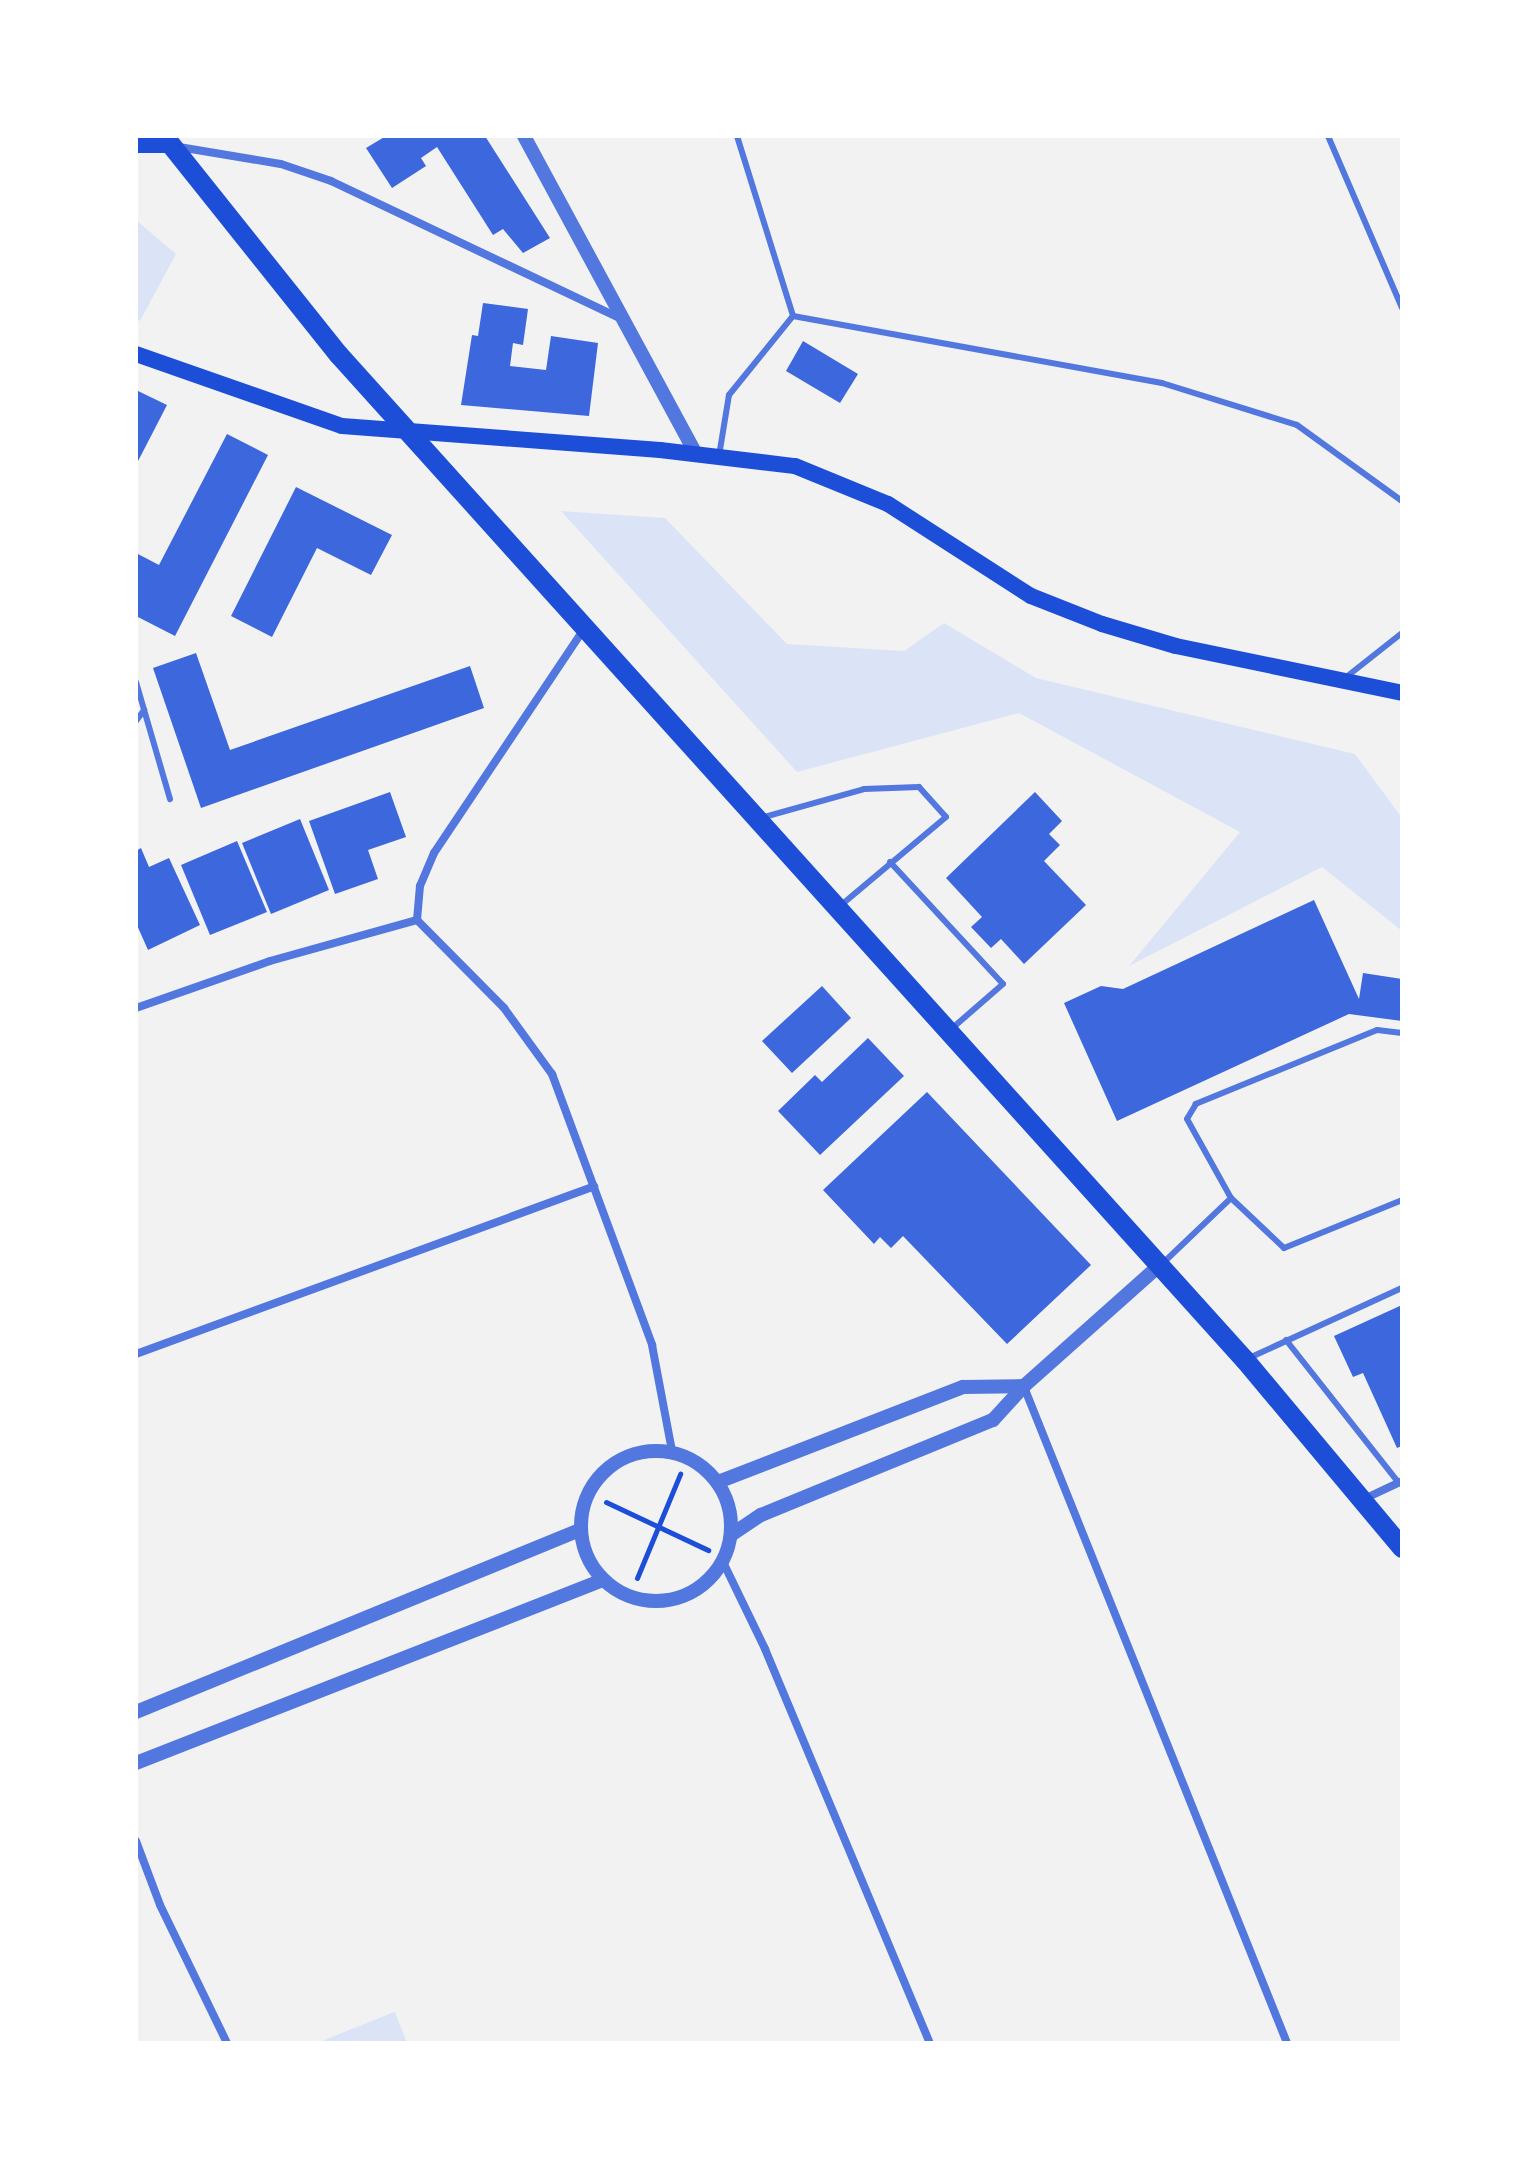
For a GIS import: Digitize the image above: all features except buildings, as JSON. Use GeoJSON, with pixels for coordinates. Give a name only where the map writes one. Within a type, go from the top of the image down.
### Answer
{"type":"FeatureCollection","features":[{"type":"Feature","properties":{"kind":"main road"},"geometry":{"type":"LineString","coordinates":[[136,145],[167,141],[339,355],[1245,1360],[1402,1548]]}},
{"type":"Feature","properties":{"kind":"main road"},"geometry":{"type":"LineString","coordinates":[[136,354],[342,426],[719,456],[795,466],[847,483],[1031,596],[1102,624],[1176,646],[1402,693]]}},
{"type":"Feature","properties":{"kind":"street"},"geometry":{"type":"LineString","coordinates":[[524,136],[627,321],[696,454]]}},
{"type":"Feature","properties":{"kind":"street"},"geometry":{"type":"LineString","coordinates":[[167,141],[281,164],[331,181],[627,321]]}},
{"type":"Feature","properties":{"kind":"street"},"geometry":{"type":"LineString","coordinates":[[417,920],[420,886],[434,853],[586,626]]}},
{"type":"Feature","properties":{"kind":"street"},"geometry":{"type":"LineString","coordinates":[[136,1008],[284,956],[417,920]]}},
{"type":"Feature","properties":{"kind":"street"},"geometry":{"type":"LineString","coordinates":[[417,920],[441,939],[532,1041],[552,1074],[652,1345],[672,1451]]}},
{"type":"Feature","properties":{"kind":"street"},"geometry":{"type":"LineString","coordinates":[[136,1354],[594,1186]]}},
{"type":"Feature","properties":{"kind":"street"},"geometry":{"type":"LineString","coordinates":[[731,1535],[761,1515],[993,1420],[1024,1386],[1160,1265]]}},
{"type":"Feature","properties":{"kind":"street"},"geometry":{"type":"LineString","coordinates":[[718,1482],[963,1387],[1024,1386]]}},
{"type":"Feature","properties":{"kind":"street"},"geometry":{"type":"LineString","coordinates":[[1024,1386],[1287,2043]]}},
{"type":"Feature","properties":{"kind":"street"},"geometry":{"type":"LineString","coordinates":[[645,1451],[672,1451],[698,1462],[718,1482],[729,1507],[731,1535],[723,1562],[693,1590],[653,1602],[626,1595],[603,1580],[587,1557],[580,1530],[589,1493],[618,1460],[645,1451]]}},
{"type":"Feature","properties":{"kind":"street"},"geometry":{"type":"LineString","coordinates":[[1363,1499],[1400,1481]]}},
{"type":"Feature","properties":{"kind":"street"},"geometry":{"type":"LineString","coordinates":[[136,1712],[580,1530]]}},
{"type":"Feature","properties":{"kind":"street"},"geometry":{"type":"LineString","coordinates":[[723,1562],[765,1649],[930,2043]]}},
{"type":"Feature","properties":{"kind":"street"},"geometry":{"type":"LineString","coordinates":[[136,1763],[603,1580]]}},
{"type":"Feature","properties":{"kind":"street"},"geometry":{"type":"LineString","coordinates":[[136,1841],[160,1905],[227,2043]]}},
{"type":"Feature","properties":{"kind":"lane"},"geometry":{"type":"LineString","coordinates":[[737,136],[793,316]]}},
{"type":"Feature","properties":{"kind":"lane"},"geometry":{"type":"LineString","coordinates":[[1328,136],[1402,308]]}},
{"type":"Feature","properties":{"kind":"lane"},"geometry":{"type":"LineString","coordinates":[[719,456],[729,395],[793,316]]}},
{"type":"Feature","properties":{"kind":"lane"},"geometry":{"type":"LineString","coordinates":[[793,316],[1162,383],[1297,425],[1402,501]]}},
{"type":"Feature","properties":{"kind":"lane"},"geometry":{"type":"LineString","coordinates":[[1342,680],[1402,633]]}},
{"type":"Feature","properties":{"kind":"lane"},"geometry":{"type":"LineString","coordinates":[[136,682],[170,799]]}},
{"type":"Feature","properties":{"kind":"lane"},"geometry":{"type":"LineString","coordinates":[[136,721],[144,710]]}},
{"type":"Feature","properties":{"kind":"lane"},"geometry":{"type":"LineString","coordinates":[[758,819],[864,789],[919,787],[946,817],[838,908]]}},
{"type":"Feature","properties":{"kind":"lane"},"geometry":{"type":"LineString","coordinates":[[890,862],[1003,984],[950,1031]]}},
{"type":"Feature","properties":{"kind":"lane"},"geometry":{"type":"LineString","coordinates":[[1402,1033],[1377,1030],[1196,1104],[1187,1119],[1231,1198],[1284,1248],[1402,1200]]}},
{"type":"Feature","properties":{"kind":"lane"},"geometry":{"type":"LineString","coordinates":[[1160,1265],[1231,1198]]}},
{"type":"Feature","properties":{"kind":"lane"},"geometry":{"type":"LineString","coordinates":[[1245,1360],[1402,1288]]}},
{"type":"Feature","properties":{"kind":"lane"},"geometry":{"type":"LineString","coordinates":[[1286,1340],[1400,1481]]}},
{"type":"Feature","properties":{"kind":"path"},"geometry":{"type":"LineString","coordinates":[[637,1578],[680,1474]]}},
{"type":"Feature","properties":{"kind":"path"},"geometry":{"type":"LineString","coordinates":[[606,1502],[708,1550]]}},
{"type":"Feature","properties":{"kind":"shaded area"},"geometry":{"type":"Polygon","coordinates":[[[136,220],[176,254],[140,321],[136,319],[136,220]]]}},
{"type":"Feature","properties":{"kind":"shaded area"},"geometry":{"type":"Polygon","coordinates":[[[561,511],[665,518],[787,644],[904,651],[944,623],[1036,678],[1355,754],[1402,818],[1402,931],[1322,867],[1129,966],[1240,832],[1019,713],[797,772],[561,511]]]}},
{"type":"Feature","properties":{"kind":"shaded area"},"geometry":{"type":"Polygon","coordinates":[[[394,2012],[407,2043],[317,2043],[394,2012]]]}}]}
